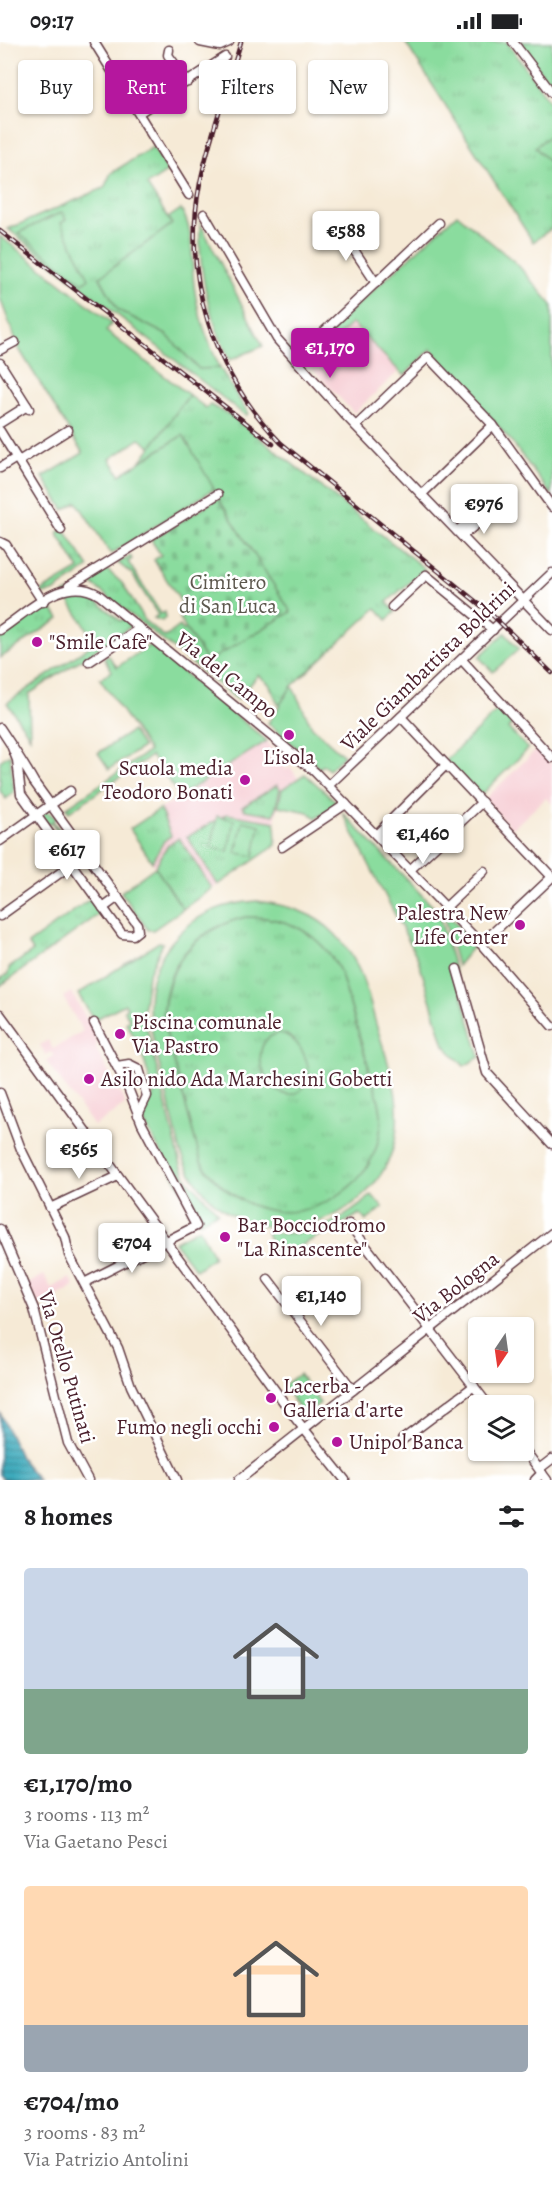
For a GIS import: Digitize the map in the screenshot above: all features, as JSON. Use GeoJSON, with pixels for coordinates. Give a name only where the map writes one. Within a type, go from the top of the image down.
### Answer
{"type":"FeatureCollection","features":[{"type":"Feature","properties":{"kind":"street"},"geometry":{"type":"LineString","coordinates":[[94,42],[105,60]]}},
{"type":"Feature","properties":{"kind":"street"},"geometry":{"type":"LineString","coordinates":[[200,42],[220,45],[229,42]]}},
{"type":"Feature","properties":{"kind":"street"},"geometry":{"type":"LineString","coordinates":[[513,42],[552,93]]}},
{"type":"Feature","properties":{"kind":"street"},"geometry":{"type":"LineString","coordinates":[[166,46],[168,55],[188,82],[225,57]]}},
{"type":"Feature","properties":{"kind":"street"},"geometry":{"type":"LineString","coordinates":[[139,114],[189,195]]}},
{"type":"Feature","properties":{"kind":"street"},"geometry":{"type":"LineString","coordinates":[[204,214],[261,315],[294,359],[552,630]]}},
{"type":"Feature","properties":{"kind":"street"},"geometry":{"type":"LineString","coordinates":[[294,359],[439,223]]}},
{"type":"Feature","properties":{"kind":"street"},"geometry":{"type":"LineString","coordinates":[[338,226],[376,283]]}},
{"type":"Feature","properties":{"kind":"street"},"geometry":{"type":"LineString","coordinates":[[0,350],[15,342]]}},
{"type":"Feature","properties":{"kind":"street"},"geometry":{"type":"LineString","coordinates":[[356,426],[428,357],[493,425],[552,507]]}},
{"type":"Feature","properties":{"kind":"street"},"geometry":{"type":"LineString","coordinates":[[0,363],[28,408],[0,423]]}},
{"type":"Feature","properties":{"kind":"street"},"geometry":{"type":"LineString","coordinates":[[422,494],[493,425]]}},
{"type":"Feature","properties":{"kind":"street"},"geometry":{"type":"LineString","coordinates":[[0,468],[68,430]]}},
{"type":"Feature","properties":{"kind":"street"},"geometry":{"type":"LineString","coordinates":[[0,431],[61,530]]}},
{"type":"Feature","properties":{"kind":"street"},"geometry":{"type":"LineString","coordinates":[[0,630],[218,494]]}},
{"type":"Feature","properties":{"kind":"street"},"geometry":{"type":"LineString","coordinates":[[460,534],[489,514],[471,494]]}},
{"type":"Feature","properties":{"kind":"street"},"geometry":{"type":"LineString","coordinates":[[0,542],[6,544],[43,602]]}},
{"type":"Feature","properties":{"kind":"street","name":"Viale Giambattista Boldrini"},"geometry":{"type":"LineString","coordinates":[[329,785],[552,573]]}},
{"type":"Feature","properties":{"kind":"street"},"geometry":{"type":"LineString","coordinates":[[392,607],[426,575],[493,630]]}},
{"type":"Feature","properties":{"kind":"street","name":"Via del Campo"},"geometry":{"type":"LineString","coordinates":[[66,588],[83,587],[94,591],[329,785],[481,944],[552,1026]]}},
{"type":"Feature","properties":{"kind":"street"},"geometry":{"type":"LineString","coordinates":[[89,662],[140,628]]}},
{"type":"Feature","properties":{"kind":"street"},"geometry":{"type":"LineString","coordinates":[[462,660],[552,758]]}},
{"type":"Feature","properties":{"kind":"street"},"geometry":{"type":"LineString","coordinates":[[401,717],[552,877],[481,944]]}},
{"type":"Feature","properties":{"kind":"street"},"geometry":{"type":"LineString","coordinates":[[0,728],[50,805],[137,924],[138,931],[133,935],[122,934],[19,791],[17,760],[11,745]]}},
{"type":"Feature","properties":{"kind":"street"},"geometry":{"type":"LineString","coordinates":[[376,835],[447,765]]}},
{"type":"Feature","properties":{"kind":"street"},"geometry":{"type":"LineString","coordinates":[[0,841],[70,791]]}},
{"type":"Feature","properties":{"kind":"street"},"geometry":{"type":"LineString","coordinates":[[410,870],[482,802]]}},
{"type":"Feature","properties":{"kind":"street"},"geometry":{"type":"LineString","coordinates":[[282,847],[346,804]]}},
{"type":"Feature","properties":{"kind":"street"},"geometry":{"type":"LineString","coordinates":[[71,864],[70,855],[77,851],[86,854]]}},
{"type":"Feature","properties":{"kind":"street"},"geometry":{"type":"LineString","coordinates":[[71,864],[79,868],[86,864],[86,854]]}},
{"type":"Feature","properties":{"kind":"street"},"geometry":{"type":"LineString","coordinates":[[0,916],[71,864]]}},
{"type":"Feature","properties":{"kind":"street"},"geometry":{"type":"LineString","coordinates":[[446,907],[484,871]]}},
{"type":"Feature","properties":{"kind":"street"},"geometry":{"type":"LineString","coordinates":[[103,908],[118,897]]}},
{"type":"Feature","properties":{"kind":"street"},"geometry":{"type":"LineString","coordinates":[[457,969],[487,1073],[552,1144]]}},
{"type":"Feature","properties":{"kind":"street"},"geometry":{"type":"LineString","coordinates":[[0,1014],[303,1428],[345,1480]]}},
{"type":"Feature","properties":{"kind":"street"},"geometry":{"type":"LineString","coordinates":[[86,1282],[196,1226],[138,1116],[117,1066],[94,1023]]}},
{"type":"Feature","properties":{"kind":"street"},"geometry":{"type":"LineString","coordinates":[[117,1066],[129,1064],[139,1070],[147,1096],[138,1116]]}},
{"type":"Feature","properties":{"kind":"street"},"geometry":{"type":"LineString","coordinates":[[0,1093],[21,1149],[64,1237],[69,1255],[86,1282],[177,1480]]}},
{"type":"Feature","properties":{"kind":"street"},"geometry":{"type":"LineString","coordinates":[[50,1208],[118,1176]]}},
{"type":"Feature","properties":{"kind":"street"},"geometry":{"type":"LineString","coordinates":[[349,1224],[481,1395]]}},
{"type":"Feature","properties":{"kind":"street","name":"Via Otello Putinati"},"geometry":{"type":"LineString","coordinates":[[0,1229],[34,1309],[68,1443],[88,1480]]}},
{"type":"Feature","properties":{"kind":"street","name":"Via Bologna"},"geometry":{"type":"LineString","coordinates":[[239,1480],[552,1233]]}},
{"type":"Feature","properties":{"kind":"street"},"geometry":{"type":"LineString","coordinates":[[268,1279],[352,1390]]}},
{"type":"Feature","properties":{"kind":"street"},"geometry":{"type":"LineString","coordinates":[[402,1440],[474,1386]]}},
{"type":"Feature","properties":{"kind":"street"},"geometry":{"type":"LineString","coordinates":[[546,1476],[552,1459]]}},
{"type":"Feature","properties":{"kind":"street"},"geometry":{"type":"LineString","coordinates":[[534,1461],[546,1476]]}},
{"type":"Feature","properties":{"kind":"street"},"geometry":{"type":"LineString","coordinates":[[535,1480],[546,1476]]}},
{"type":"Feature","properties":{"kind":"shaded area"},"geometry":{"type":"Polygon","coordinates":[[[352,322],[399,371],[354,413],[308,364],[352,322]]]}},
{"type":"Feature","properties":{"kind":"shaded area"},"geometry":{"type":"Polygon","coordinates":[[[267,741],[286,770],[290,767],[298,778],[282,789],[273,831],[276,845],[183,909],[130,829],[267,741]]]}},
{"type":"Feature","properties":{"kind":"shaded area"},"geometry":{"type":"Polygon","coordinates":[[[537,749],[552,765],[552,804],[546,798],[512,829],[485,799],[537,749]]]}},
{"type":"Feature","properties":{"kind":"shaded area"},"geometry":{"type":"Polygon","coordinates":[[[71,992],[90,1024],[97,1041],[96,1049],[126,1104],[94,1126],[46,1061],[54,1056],[51,1052],[46,1055],[40,1045],[48,1040],[53,1049],[83,1031],[63,997],[71,992]]]}},
{"type":"Feature","properties":{"kind":"shaded area"},"geometry":{"type":"Polygon","coordinates":[[[44,1275],[51,1288],[70,1278],[75,1286],[40,1306],[27,1284],[44,1275]]]}},
{"type":"Feature","properties":{"kind":"green space"},"geometry":{"type":"Polygon","coordinates":[[[405,42],[507,42],[552,104],[552,228],[533,242],[405,42]]]}},
{"type":"Feature","properties":{"kind":"green space"},"geometry":{"type":"Polygon","coordinates":[[[518,42],[552,42],[552,86],[518,42]]]}},
{"type":"Feature","properties":{"kind":"green space"},"geometry":{"type":"Polygon","coordinates":[[[552,134],[552,165],[535,147],[552,134]]]}},
{"type":"Feature","properties":{"kind":"green space"},"geometry":{"type":"Polygon","coordinates":[[[153,147],[168,171],[147,185],[172,224],[100,278],[118,310],[167,335],[196,366],[220,368],[248,413],[246,416],[8,229],[104,188],[111,173],[153,147]]]}},
{"type":"Feature","properties":{"kind":"green space"},"geometry":{"type":"Polygon","coordinates":[[[181,209],[186,218],[191,239],[199,312],[220,368],[199,369],[167,335],[118,310],[100,277],[172,224],[168,218],[181,209]]]}},
{"type":"Feature","properties":{"kind":"green space"},"geometry":{"type":"Polygon","coordinates":[[[62,212],[66,220],[61,223],[89,278],[83,283],[18,233],[62,212]]]}},
{"type":"Feature","properties":{"kind":"green space"},"geometry":{"type":"Polygon","coordinates":[[[457,214],[517,264],[552,305],[552,496],[511,441],[431,349],[404,376],[352,323],[308,364],[301,356],[457,214]]]}},
{"type":"Feature","properties":{"kind":"green space"},"geometry":{"type":"Polygon","coordinates":[[[200,223],[263,346],[230,360],[216,327],[206,293],[201,259],[200,223]]]}},
{"type":"Feature","properties":{"kind":"green space"},"geometry":{"type":"Polygon","coordinates":[[[0,236],[112,323],[106,331],[189,395],[151,447],[140,439],[110,459],[120,475],[183,435],[214,489],[111,554],[77,502],[64,510],[43,477],[83,453],[19,349],[0,298],[0,236]]]}},
{"type":"Feature","properties":{"kind":"green space"},"geometry":{"type":"Polygon","coordinates":[[[189,395],[206,408],[210,405],[232,416],[425,569],[387,602],[395,612],[387,620],[376,608],[292,686],[279,706],[269,684],[258,675],[238,700],[87,580],[106,569],[122,583],[146,622],[165,637],[180,626],[183,630],[186,629],[207,662],[218,498],[183,435],[140,462],[189,395]]]}},
{"type":"Feature","properties":{"kind":"green space","name":"Cimitero di San Luca"},"geometry":{"type":"Polygon","coordinates":[[[218,498],[291,612],[207,662],[179,618],[187,611],[154,560],[161,555],[151,540],[218,498]]]}},
{"type":"Feature","properties":{"kind":"green space"},"geometry":{"type":"Polygon","coordinates":[[[64,529],[89,567],[53,592],[42,594],[40,592],[79,569],[57,533],[64,529]]]}},
{"type":"Feature","properties":{"kind":"green space"},"geometry":{"type":"Polygon","coordinates":[[[130,556],[132,559],[128,562],[161,614],[165,612],[166,617],[162,621],[154,618],[158,615],[132,574],[118,563],[130,556]]]}},
{"type":"Feature","properties":{"kind":"green space"},"geometry":{"type":"Polygon","coordinates":[[[70,592],[89,595],[121,621],[124,618],[132,626],[29,694],[30,737],[7,703],[96,642],[64,594],[70,592]]]}},
{"type":"Feature","properties":{"kind":"green space"},"geometry":{"type":"Polygon","coordinates":[[[49,604],[59,619],[0,658],[0,636],[49,604]]]}},
{"type":"Feature","properties":{"kind":"green space"},"geometry":{"type":"Polygon","coordinates":[[[505,633],[519,649],[493,672],[479,657],[505,633]]]}},
{"type":"Feature","properties":{"kind":"green space"},"geometry":{"type":"Polygon","coordinates":[[[150,645],[267,741],[180,796],[151,756],[69,812],[66,808],[149,751],[100,679],[112,671],[104,658],[108,655],[117,667],[150,645]]]}},
{"type":"Feature","properties":{"kind":"green space"},"geometry":{"type":"Polygon","coordinates":[[[292,686],[312,727],[344,756],[329,770],[324,765],[319,768],[268,723],[292,686]]]}},
{"type":"Feature","properties":{"kind":"green space"},"geometry":{"type":"Polygon","coordinates":[[[499,709],[513,723],[508,728],[528,749],[480,796],[446,760],[499,709]]]}},
{"type":"Feature","properties":{"kind":"green space"},"geometry":{"type":"Polygon","coordinates":[[[132,731],[143,747],[109,769],[98,753],[132,731]]]}},
{"type":"Feature","properties":{"kind":"green space"},"geometry":{"type":"Polygon","coordinates":[[[10,754],[14,792],[6,799],[0,791],[0,761],[10,754]]]}},
{"type":"Feature","properties":{"kind":"green space"},"geometry":{"type":"Polygon","coordinates":[[[305,774],[340,805],[316,818],[308,812],[278,806],[282,789],[305,774]]]}},
{"type":"Feature","properties":{"kind":"green space"},"geometry":{"type":"Polygon","coordinates":[[[277,785],[280,789],[274,815],[245,810],[242,807],[277,785]]]}},
{"type":"Feature","properties":{"kind":"green space"},"geometry":{"type":"Polygon","coordinates":[[[160,809],[171,836],[164,841],[152,862],[130,829],[160,809]]]}},
{"type":"Feature","properties":{"kind":"green space"},"geometry":{"type":"Polygon","coordinates":[[[46,811],[56,818],[53,821],[70,844],[74,842],[76,849],[72,853],[64,849],[69,846],[51,822],[47,824],[42,814],[46,811]]]}},
{"type":"Feature","properties":{"kind":"green space"},"geometry":{"type":"Polygon","coordinates":[[[342,812],[438,912],[480,1057],[464,1066],[444,1045],[418,959],[342,812]]]}},
{"type":"Feature","properties":{"kind":"green space"},"geometry":{"type":"Polygon","coordinates":[[[227,814],[275,822],[276,845],[218,885],[187,837],[227,814]]]}},
{"type":"Feature","properties":{"kind":"green space"},"geometry":{"type":"Polygon","coordinates":[[[217,816],[234,820],[228,851],[211,848],[217,816]]]}},
{"type":"Feature","properties":{"kind":"green space"},"geometry":{"type":"Polygon","coordinates":[[[243,821],[260,825],[254,856],[236,853],[243,821]]]}},
{"type":"Feature","properties":{"kind":"green space"},"geometry":{"type":"Polygon","coordinates":[[[179,838],[212,888],[183,909],[155,867],[168,845],[179,838]]]}},
{"type":"Feature","properties":{"kind":"green space"},"geometry":{"type":"Polygon","coordinates":[[[155,867],[183,909],[153,930],[148,930],[121,892],[155,867]]]}},
{"type":"Feature","properties":{"kind":"green space"},"geometry":{"type":"Polygon","coordinates":[[[92,898],[102,912],[0,986],[0,979],[8,974],[9,968],[33,951],[28,944],[92,898]]]}},
{"type":"Feature","properties":{"kind":"green space"},"geometry":{"type":"Polygon","coordinates":[[[257,901],[289,907],[309,915],[327,926],[344,944],[357,965],[366,988],[394,1087],[397,1126],[393,1150],[383,1172],[350,1206],[307,1225],[283,1228],[245,1221],[220,1207],[200,1188],[180,1150],[153,1037],[149,1001],[151,984],[156,967],[165,950],[196,919],[225,906],[257,901]],[[245,917],[226,923],[210,931],[184,954],[169,984],[163,1021],[201,1162],[215,1179],[246,1203],[282,1212],[301,1210],[340,1194],[363,1173],[377,1146],[381,1111],[340,971],[332,957],[323,946],[301,929],[288,923],[260,917],[245,917]]]}},
{"type":"Feature","properties":{"kind":"green space"},"geometry":{"type":"Polygon","coordinates":[[[442,911],[475,944],[457,966],[442,911]]]}},
{"type":"Feature","properties":{"kind":"green space"},"geometry":{"type":"Polygon","coordinates":[[[245,917],[261,917],[289,923],[312,937],[332,957],[340,971],[379,1104],[381,1126],[377,1146],[363,1173],[340,1194],[321,1204],[301,1210],[282,1212],[247,1203],[215,1179],[201,1162],[163,1021],[169,984],[185,954],[210,931],[245,917]]]}},
{"type":"Feature","properties":{"kind":"green space"},"geometry":{"type":"Polygon","coordinates":[[[159,942],[163,943],[148,975],[143,1012],[181,1165],[187,1179],[218,1212],[199,1222],[140,1115],[154,1094],[140,1047],[126,1023],[130,1020],[124,1010],[127,1007],[125,1004],[94,1020],[78,994],[159,942]]]}},
{"type":"Feature","properties":{"kind":"green space"},"geometry":{"type":"Polygon","coordinates":[[[280,1033],[294,1041],[305,1056],[308,1065],[307,1081],[303,1088],[292,1094],[281,1093],[272,1085],[264,1074],[261,1062],[261,1049],[267,1039],[280,1033]]]}},
{"type":"Feature","properties":{"kind":"green space"},"geometry":{"type":"Polygon","coordinates":[[[372,1195],[383,1208],[366,1221],[360,1214],[278,1258],[266,1231],[295,1233],[323,1226],[349,1213],[372,1195]]]}},
{"type":"Feature","properties":{"kind":"green space"},"geometry":{"type":"Polygon","coordinates":[[[199,1228],[214,1257],[196,1270],[174,1242],[199,1228]]]}},
{"type":"Feature","properties":{"kind":"green space"},"geometry":{"type":"Polygon","coordinates":[[[299,1374],[320,1403],[304,1415],[283,1386],[299,1374]]]}},
{"type":"Feature","properties":{"kind":"water"},"geometry":{"type":"Polygon","coordinates":[[[0,1412],[20,1457],[38,1480],[3,1480],[0,1475],[0,1412]]]}},
{"type":"Feature","properties":{"kind":"railway"},"geometry":{"type":"LineString","coordinates":[[241,42],[209,147],[200,183],[195,219],[195,254],[200,289],[208,323],[221,355],[237,387],[281,443],[490,613],[552,673]]}},
{"type":"Feature","properties":{"kind":"railway"},"geometry":{"type":"LineString","coordinates":[[0,231],[273,444]]}},
{"type":"Feature","properties":{"kind":"place","name":"\"Smile Cafè\""},"geometry":{"type":"Point","coordinates":[37,642]}},
{"type":"Feature","properties":{"kind":"place","name":"L'isola"},"geometry":{"type":"Point","coordinates":[289,735]}},
{"type":"Feature","properties":{"kind":"place","name":"Scuola media Teodoro Bonati"},"geometry":{"type":"Point","coordinates":[245,780]}},
{"type":"Feature","properties":{"kind":"place","name":"Palestra New Life Center"},"geometry":{"type":"Point","coordinates":[520,925]}},
{"type":"Feature","properties":{"kind":"place","name":"Piscina comunale Via Pastro"},"geometry":{"type":"Point","coordinates":[120,1034]}},
{"type":"Feature","properties":{"kind":"place","name":"Asilo nido Ada Marchesini Gobetti"},"geometry":{"type":"Point","coordinates":[89,1079]}},
{"type":"Feature","properties":{"kind":"place","name":"Bar Bocciodromo \"La Rinascente\""},"geometry":{"type":"Point","coordinates":[225,1237]}},
{"type":"Feature","properties":{"kind":"place","name":"Lacerba - Galleria d'arte"},"geometry":{"type":"Point","coordinates":[271,1398]}},
{"type":"Feature","properties":{"kind":"place","name":"Fumo negli occhi"},"geometry":{"type":"Point","coordinates":[274,1427]}},
{"type":"Feature","properties":{"kind":"place","name":"Unipol Banca"},"geometry":{"type":"Point","coordinates":[337,1442]}}]}
